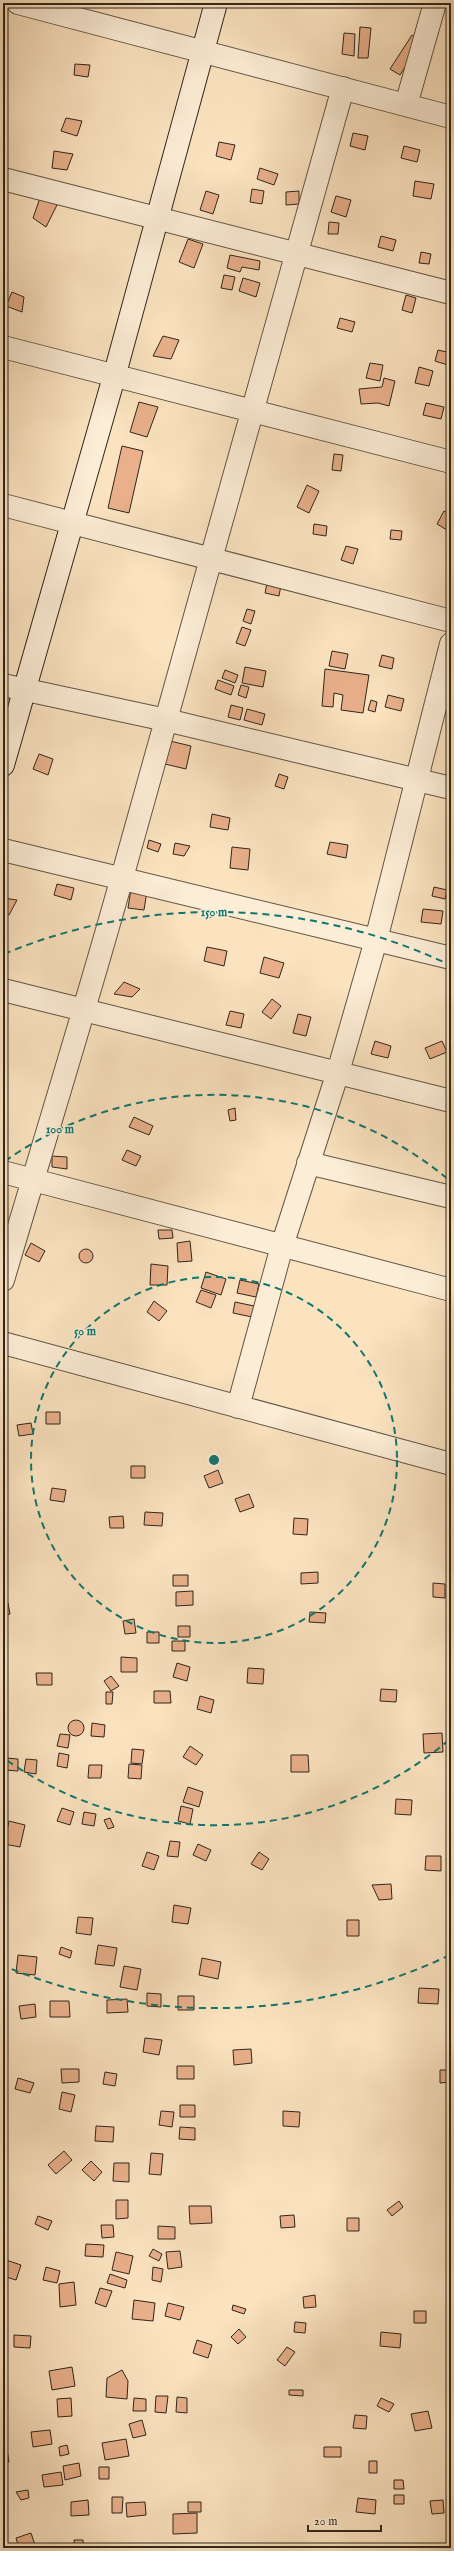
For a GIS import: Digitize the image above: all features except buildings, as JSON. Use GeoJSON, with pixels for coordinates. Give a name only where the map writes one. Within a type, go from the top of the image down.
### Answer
{"type":"FeatureCollection","features":[{"type":"Feature","properties":{"kind":"street"},"geometry":{"type":"LineString","coordinates":[[18,3],[451,117]]}},
{"type":"Feature","properties":{"kind":"street"},"geometry":{"type":"LineString","coordinates":[[3,765],[114,378],[216,3]]}},
{"type":"Feature","properties":{"kind":"street"},"geometry":{"type":"LineString","coordinates":[[406,105],[435,3]]}},
{"type":"Feature","properties":{"kind":"street"},"geometry":{"type":"LineString","coordinates":[[3,1280],[82,1009],[122,879],[209,560],[253,413],[296,253],[343,88]]}},
{"type":"Feature","properties":{"kind":"street"},"geometry":{"type":"LineString","coordinates":[[3,179],[451,293]]}},
{"type":"Feature","properties":{"kind":"street"},"geometry":{"type":"LineString","coordinates":[[3,347],[114,378],[451,462]]}},
{"type":"Feature","properties":{"kind":"street"},"geometry":{"type":"LineString","coordinates":[[3,505],[209,560],[451,621]]}},
{"type":"Feature","properties":{"kind":"street"},"geometry":{"type":"LineString","coordinates":[[238,1407],[282,1246],[338,1072],[376,940],[451,644]]}},
{"type":"Feature","properties":{"kind":"street"},"geometry":{"type":"LineString","coordinates":[[3,685],[166,720],[451,788]]}},
{"type":"Feature","properties":{"kind":"street"},"geometry":{"type":"LineString","coordinates":[[3,850],[451,958]]}},
{"type":"Feature","properties":{"kind":"street"},"geometry":{"type":"LineString","coordinates":[[3,990],[451,1101]]}},
{"type":"Feature","properties":{"kind":"street"},"geometry":{"type":"LineString","coordinates":[[308,1163],[451,1197]]}},
{"type":"Feature","properties":{"kind":"street"},"geometry":{"type":"LineString","coordinates":[[3,1172],[451,1290]]}},
{"type":"Feature","properties":{"kind":"street"},"geometry":{"type":"LineString","coordinates":[[3,1343],[451,1464]]}}]}
